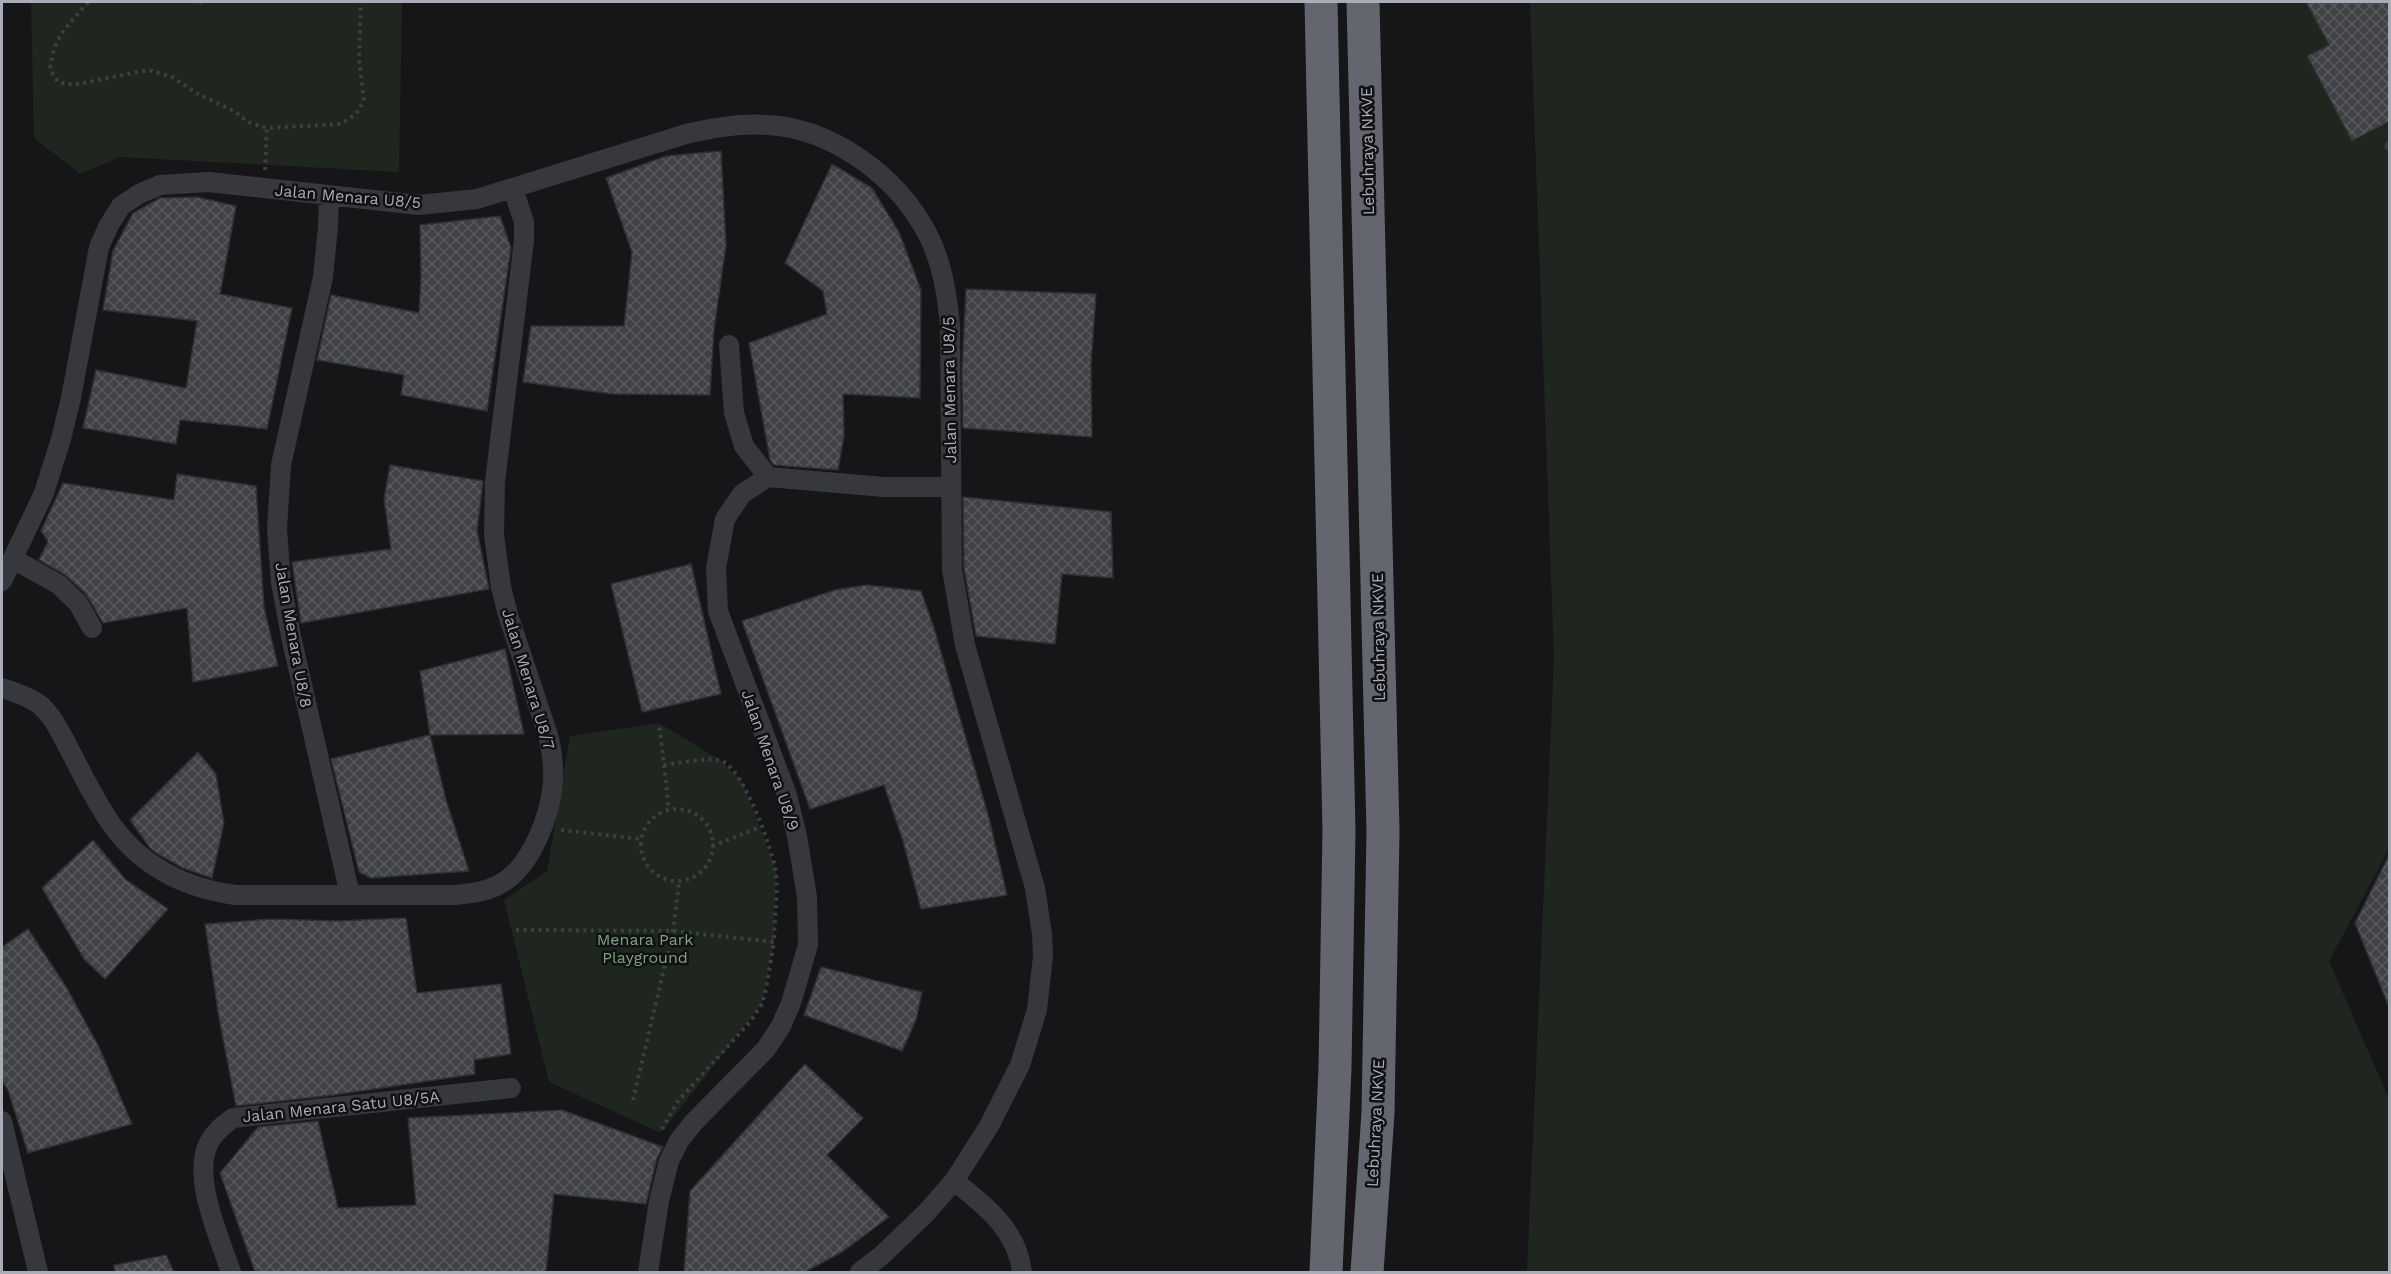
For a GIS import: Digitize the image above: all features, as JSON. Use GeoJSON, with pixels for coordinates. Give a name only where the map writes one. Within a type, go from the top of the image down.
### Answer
{"type":"FeatureCollection","features":[{"type":"Feature","properties":{"kind":"highway"},"geometry":{"type":"LineString","coordinates":[[1321,2],[1339,831],[1335,1068],[1326,1272]]}},
{"type":"Feature","properties":{"kind":"highway","name":"Lebuhraya NKVE"},"geometry":{"type":"LineString","coordinates":[[1363,2],[1383,831],[1378,1113],[1367,1272]]}},
{"type":"Feature","properties":{"kind":"street","name":"Jalan Menara U8/5"},"geometry":{"type":"LineString","coordinates":[[2,581],[44,493],[61,439],[71,398],[99,248],[109,225],[122,206],[139,194],[160,184],[209,182],[419,205],[477,200],[686,134],[715,128],[766,125],[795,129],[820,137],[849,152],[878,173],[905,201],[927,232],[938,257],[948,300],[952,569],[965,645],[1035,888],[1042,945],[1036,1010],[1020,1065],[989,1126],[954,1181],[925,1214],[881,1256],[860,1272]]}},
{"type":"Feature","properties":{"kind":"street","name":"Jalan Menara U8/7"},"geometry":{"type":"LineString","coordinates":[[2,688],[24,695],[40,706],[54,721],[111,824],[129,845],[164,873],[185,884],[208,892],[235,895],[456,895],[482,892],[502,883],[518,869],[532,850],[542,828],[553,782],[554,759],[501,587],[494,535],[495,482],[524,240],[524,222],[513,189]]}},
{"type":"Feature","properties":{"kind":"street","name":"Jalan Menara U8/8"},"geometry":{"type":"LineString","coordinates":[[329,195],[323,277],[281,465],[277,529],[282,583],[292,641],[350,895]]}},
{"type":"Feature","properties":{"kind":"street"},"geometry":{"type":"LineString","coordinates":[[729,345],[734,413],[744,446],[768,477],[885,487],[950,487]]}},
{"type":"Feature","properties":{"kind":"street","name":"Jalan Menara U8/9"},"geometry":{"type":"LineString","coordinates":[[648,1272],[659,1201],[669,1161],[679,1141],[693,1123],[766,1049],[781,1026],[792,1003],[808,945],[807,897],[797,836],[787,795],[718,611],[716,568],[725,519],[742,494],[768,477]]}},
{"type":"Feature","properties":{"kind":"street"},"geometry":{"type":"LineString","coordinates":[[13,560],[58,584],[78,603],[92,628]]}},
{"type":"Feature","properties":{"kind":"street","name":"Jalan Menara Satu U8/5A"},"geometry":{"type":"LineString","coordinates":[[231,1272],[206,1196],[204,1177],[208,1142],[233,1118],[511,1088]]}},
{"type":"Feature","properties":{"kind":"street"},"geometry":{"type":"LineString","coordinates":[[2,1120],[38,1272]]}},
{"type":"Feature","properties":{"kind":"street"},"geometry":{"type":"LineString","coordinates":[[954,1181],[985,1205],[1001,1222],[1020,1256],[1022,1272]]}},
{"type":"Feature","properties":{"kind":"path"},"geometry":{"type":"LineString","coordinates":[[88,2],[61,32],[52,53],[50,70],[58,82],[74,85],[148,70],[172,77],[198,94],[234,111],[248,122],[267,128],[341,124],[356,114],[364,101],[359,60],[361,2]]}},
{"type":"Feature","properties":{"kind":"path"},"geometry":{"type":"LineString","coordinates":[[199,2],[206,2]]}},
{"type":"Feature","properties":{"kind":"path"},"geometry":{"type":"LineString","coordinates":[[264,188],[267,128]]}},
{"type":"Feature","properties":{"kind":"path"},"geometry":{"type":"LineString","coordinates":[[658,723],[669,810]]}},
{"type":"Feature","properties":{"kind":"path"},"geometry":{"type":"LineString","coordinates":[[661,1132],[678,1101],[750,1022],[762,1004],[774,942],[776,869],[742,781],[732,767],[720,760],[664,765]]}},
{"type":"Feature","properties":{"kind":"path"},"geometry":{"type":"LineString","coordinates":[[669,810],[687,810],[696,814],[708,828],[712,846],[711,855],[702,870],[680,881],[662,878],[647,866],[643,858],[641,839],[651,820],[669,810]]}},
{"type":"Feature","properties":{"kind":"path"},"geometry":{"type":"LineString","coordinates":[[712,846],[761,827]]}},
{"type":"Feature","properties":{"kind":"path"},"geometry":{"type":"LineString","coordinates":[[542,828],[641,839]]}},
{"type":"Feature","properties":{"kind":"path"},"geometry":{"type":"LineString","coordinates":[[633,1100],[673,931],[680,881]]}},
{"type":"Feature","properties":{"kind":"path"},"geometry":{"type":"LineString","coordinates":[[516,930],[673,931],[774,942]]}},
{"type":"Feature","properties":{"kind":"green space"},"geometry":{"type":"Polygon","coordinates":[[[31,2],[402,2],[399,172],[120,157],[80,174],[34,138],[31,2]]]}},
{"type":"Feature","properties":{"kind":"green space"},"geometry":{"type":"Polygon","coordinates":[[[1530,2],[2389,2],[2389,849],[2329,961],[2389,1099],[2389,1272],[1527,1272],[1554,659],[1530,2]]]}},
{"type":"Feature","properties":{"kind":"green space","name":"Menara Park Playground"},"geometry":{"type":"Polygon","coordinates":[[[659,723],[720,760],[742,781],[776,869],[774,942],[762,1004],[661,1133],[549,1082],[504,900],[547,871],[570,736],[659,723]]]}},
{"type":"Feature","properties":{"kind":"building"},"geometry":{"type":"Polygon","coordinates":[[[2306,2],[2390,2],[2390,121],[2352,141],[2307,56],[2329,45],[2306,2]]]}},
{"type":"Feature","properties":{"kind":"building"},"geometry":{"type":"Polygon","coordinates":[[[721,151],[726,245],[714,330],[710,395],[612,394],[523,382],[531,326],[624,326],[632,252],[606,178],[666,156],[721,151]]]}},
{"type":"Feature","properties":{"kind":"building"},"geometry":{"type":"Polygon","coordinates":[[[832,164],[872,188],[899,232],[921,290],[920,398],[843,394],[844,436],[838,470],[774,465],[770,460],[749,343],[827,314],[823,291],[785,263],[832,164]]]}},
{"type":"Feature","properties":{"kind":"building"},"geometry":{"type":"Polygon","coordinates":[[[197,197],[236,206],[220,294],[292,308],[267,429],[180,420],[176,444],[83,428],[96,370],[186,388],[197,321],[103,310],[113,251],[133,213],[160,198],[197,197]]]}},
{"type":"Feature","properties":{"kind":"building"},"geometry":{"type":"Polygon","coordinates":[[[500,216],[511,248],[487,411],[401,395],[404,375],[317,360],[331,295],[419,313],[420,225],[500,216]]]}},
{"type":"Feature","properties":{"kind":"building"},"geometry":{"type":"Polygon","coordinates":[[[966,289],[1096,294],[1091,364],[1092,437],[963,428],[962,371],[966,289]]]}},
{"type":"Feature","properties":{"kind":"building"},"geometry":{"type":"Polygon","coordinates":[[[390,465],[483,481],[477,531],[489,589],[301,623],[292,562],[391,549],[384,499],[390,465]]]}},
{"type":"Feature","properties":{"kind":"building"},"geometry":{"type":"Polygon","coordinates":[[[177,474],[256,486],[264,607],[278,666],[193,682],[187,608],[103,623],[86,594],[64,574],[39,560],[48,541],[41,531],[63,483],[174,500],[177,474]]]}},
{"type":"Feature","properties":{"kind":"building"},"geometry":{"type":"Polygon","coordinates":[[[963,497],[1111,512],[1113,578],[1062,574],[1055,644],[976,636],[964,568],[963,497]]]}},
{"type":"Feature","properties":{"kind":"building"},"geometry":{"type":"Polygon","coordinates":[[[691,564],[721,694],[642,712],[611,584],[691,564]]]}},
{"type":"Feature","properties":{"kind":"building"},"geometry":{"type":"Polygon","coordinates":[[[866,585],[921,591],[934,628],[989,818],[1007,895],[921,909],[903,841],[884,785],[810,809],[742,621],[835,590],[866,585]]]}},
{"type":"Feature","properties":{"kind":"building"},"geometry":{"type":"Polygon","coordinates":[[[505,649],[524,734],[430,735],[420,671],[505,649]]]}},
{"type":"Feature","properties":{"kind":"building"},"geometry":{"type":"Polygon","coordinates":[[[430,735],[446,800],[469,871],[371,878],[359,872],[331,759],[430,735]]]}},
{"type":"Feature","properties":{"kind":"building"},"geometry":{"type":"Polygon","coordinates":[[[198,752],[216,774],[224,823],[212,878],[183,868],[158,854],[150,848],[130,820],[198,752]]]}},
{"type":"Feature","properties":{"kind":"building"},"geometry":{"type":"Polygon","coordinates":[[[93,840],[125,879],[168,909],[105,979],[84,959],[42,888],[93,840]]]}},
{"type":"Feature","properties":{"kind":"building"},"geometry":{"type":"Polygon","coordinates":[[[2390,853],[2390,1007],[2389,1007],[2355,923],[2390,853]]]}},
{"type":"Feature","properties":{"kind":"building"},"geometry":{"type":"Polygon","coordinates":[[[406,918],[417,993],[501,984],[511,1054],[474,1060],[475,1074],[334,1095],[236,1106],[219,1018],[205,924],[271,919],[338,921],[406,918]]]}},
{"type":"Feature","properties":{"kind":"building"},"geometry":{"type":"Polygon","coordinates":[[[28,929],[65,985],[99,1047],[132,1124],[28,1153],[8,1090],[2,1081],[2,947],[28,929]]]}},
{"type":"Feature","properties":{"kind":"building"},"geometry":{"type":"Polygon","coordinates":[[[821,967],[922,992],[916,1020],[902,1051],[804,1015],[821,967]]]}},
{"type":"Feature","properties":{"kind":"building"},"geometry":{"type":"Polygon","coordinates":[[[805,1064],[863,1118],[827,1155],[889,1217],[842,1252],[805,1272],[684,1272],[690,1191],[805,1064]]]}},
{"type":"Feature","properties":{"kind":"building"},"geometry":{"type":"Polygon","coordinates":[[[562,1110],[663,1147],[657,1158],[646,1204],[554,1194],[546,1272],[255,1272],[220,1173],[258,1127],[318,1121],[338,1208],[416,1205],[408,1118],[562,1110]]]}},
{"type":"Feature","properties":{"kind":"building"},"geometry":{"type":"Polygon","coordinates":[[[166,1255],[174,1272],[115,1272],[114,1265],[166,1255]]]}}]}
